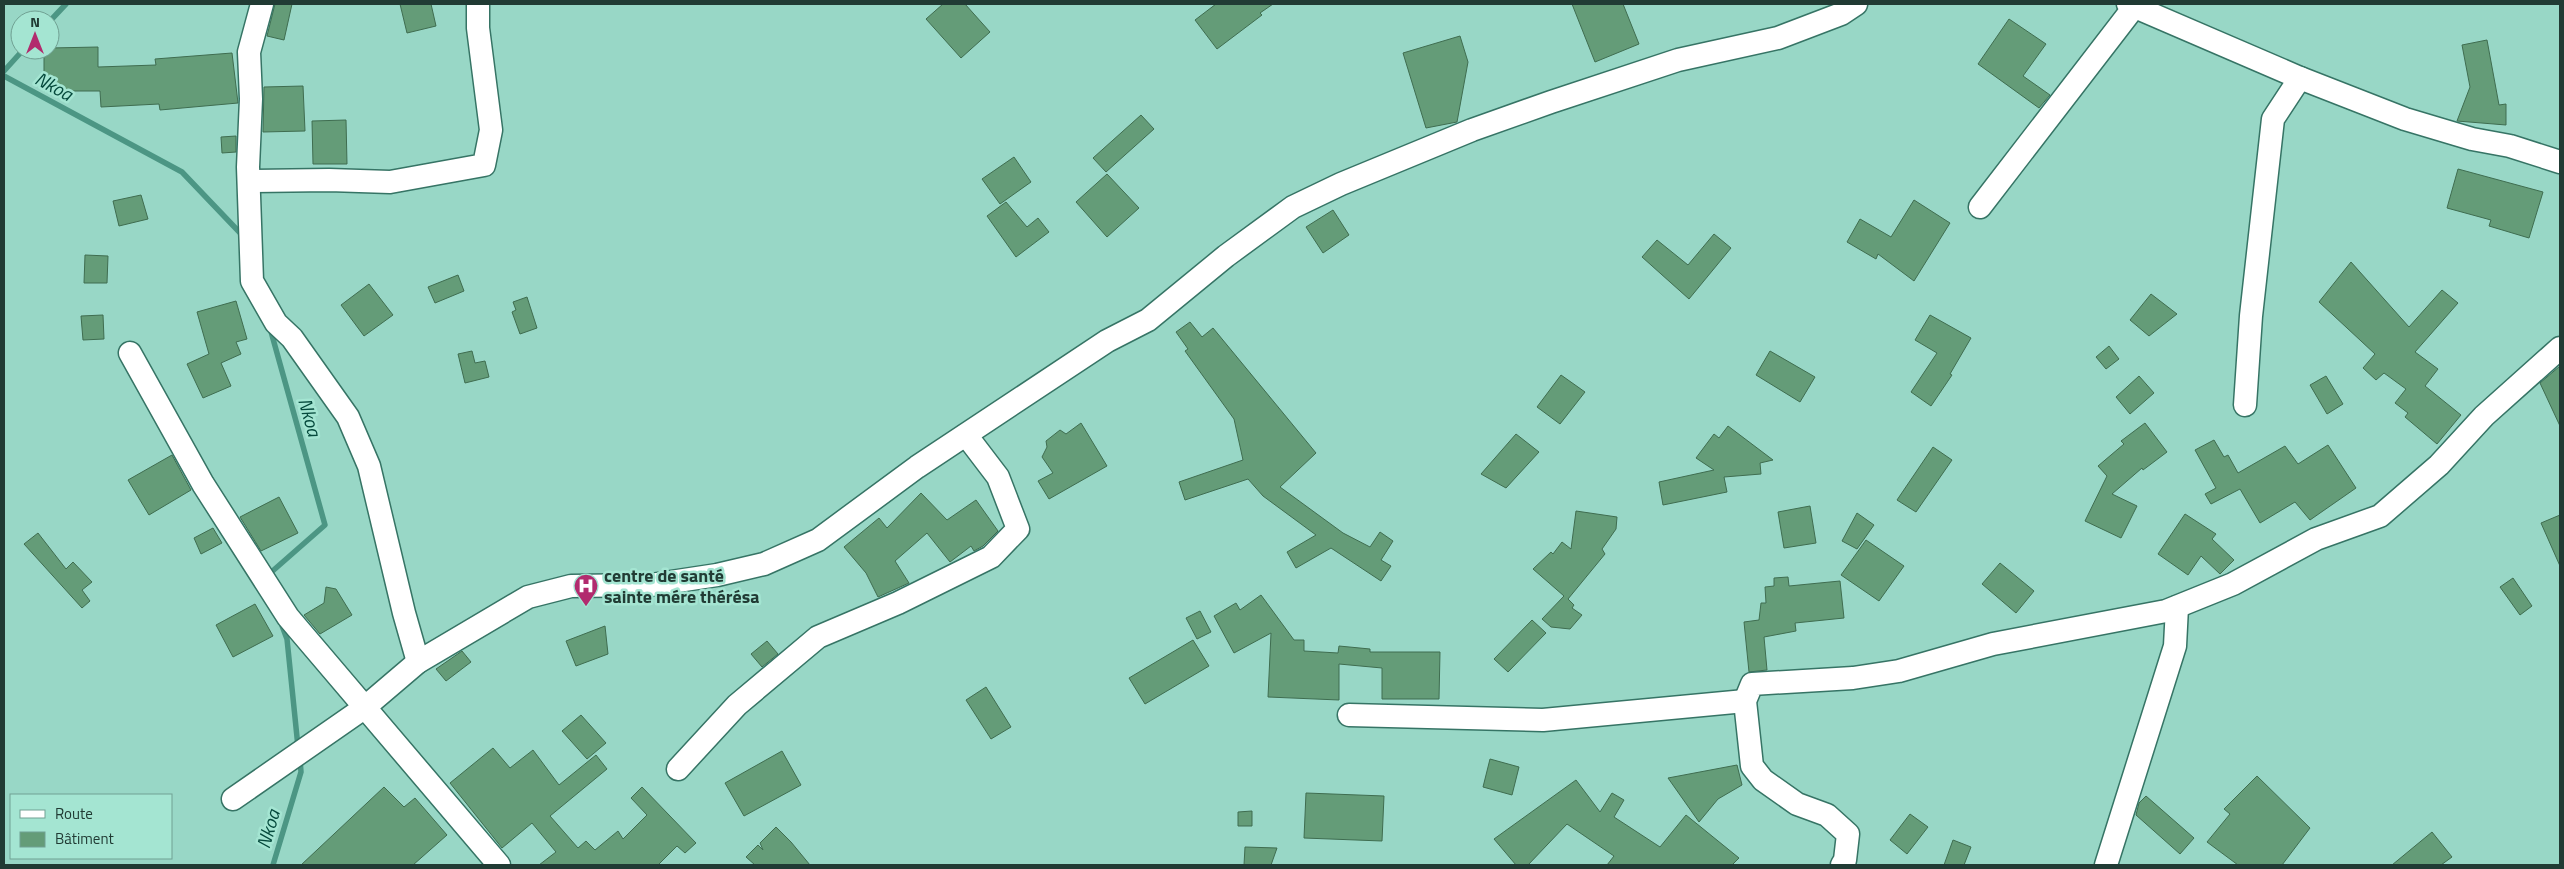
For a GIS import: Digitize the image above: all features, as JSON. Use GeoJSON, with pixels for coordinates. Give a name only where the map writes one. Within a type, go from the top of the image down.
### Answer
{"type":"FeatureCollection","features":[{"type":"Feature","properties":{"kind":"street"},"geometry":{"type":"LineString","coordinates":[[262,4],[249,52],[249,181],[252,281],[276,323],[292,338],[351,425],[369,466],[404,613],[418,662]]}},
{"type":"Feature","properties":{"kind":"street"},"geometry":{"type":"LineString","coordinates":[[249,181],[329,180],[390,182],[484,165],[491,130],[478,28],[478,4]]}},
{"type":"Feature","properties":{"kind":"street"},"geometry":{"type":"LineString","coordinates":[[233,799],[364,708],[418,662],[528,596],[571,586],[651,585],[717,575],[764,564],[818,540],[917,467],[1107,341],[1148,320],[1226,256],[1293,208],[1340,184],[1472,130],[1551,102],[1678,60],[1778,38],[1841,14],[1856,4]]}},
{"type":"Feature","properties":{"kind":"street"},"geometry":{"type":"LineString","coordinates":[[1980,208],[2131,5],[2300,78],[2406,119],[2472,139],[2510,146],[2560,162]]}},
{"type":"Feature","properties":{"kind":"street"},"geometry":{"type":"LineString","coordinates":[[2245,405],[2251,316],[2274,119],[2300,78]]}},
{"type":"Feature","properties":{"kind":"street"},"geometry":{"type":"LineString","coordinates":[[1842,865],[1845,860],[1848,834],[1827,815],[1797,804],[1763,780],[1752,766],[1746,701],[1752,684],[1853,678],[1899,671],[1994,644],[2166,611],[2233,584],[2316,539],[2380,516],[2439,465],[2484,416],[2560,348]]}},
{"type":"Feature","properties":{"kind":"street"},"geometry":{"type":"LineString","coordinates":[[130,353],[203,484],[288,617],[499,865]]}},
{"type":"Feature","properties":{"kind":"street"},"geometry":{"type":"LineString","coordinates":[[678,768],[737,705],[818,637],[898,603],[990,557],[1018,529],[998,477],[966,435]]}},
{"type":"Feature","properties":{"kind":"street"},"geometry":{"type":"LineString","coordinates":[[2106,865],[2175,646],[2177,607]]}},
{"type":"Feature","properties":{"kind":"street"},"geometry":{"type":"LineString","coordinates":[[1349,715],[1543,720],[1746,701]]}},
{"type":"Feature","properties":{"kind":"building"},"geometry":{"type":"Polygon","coordinates":[[[275,4],[292,4],[284,40],[267,36],[275,4]]]}},
{"type":"Feature","properties":{"kind":"building"},"geometry":{"type":"Polygon","coordinates":[[[400,4],[431,4],[436,26],[407,33],[400,4]]]}},
{"type":"Feature","properties":{"kind":"building"},"geometry":{"type":"Polygon","coordinates":[[[943,4],[965,4],[990,32],[961,58],[926,19],[943,4]]]}},
{"type":"Feature","properties":{"kind":"building"},"geometry":{"type":"Polygon","coordinates":[[[1216,4],[1273,4],[1260,13],[1262,15],[1217,49],[1195,20],[1216,4]]]}},
{"type":"Feature","properties":{"kind":"building"},"geometry":{"type":"Polygon","coordinates":[[[1572,4],[1623,4],[1639,44],[1595,62],[1572,4]]]}},
{"type":"Feature","properties":{"kind":"building"},"geometry":{"type":"Polygon","coordinates":[[[2009,19],[2046,44],[2023,76],[2050,95],[2039,108],[1978,64],[2009,19]]]}},
{"type":"Feature","properties":{"kind":"building"},"geometry":{"type":"Polygon","coordinates":[[[1460,36],[1468,62],[1457,122],[1426,128],[1403,53],[1460,36]]]}},
{"type":"Feature","properties":{"kind":"building"},"geometry":{"type":"Polygon","coordinates":[[[2487,40],[2499,105],[2506,104],[2506,125],[2457,121],[2470,87],[2462,45],[2487,40]]]}},
{"type":"Feature","properties":{"kind":"building"},"geometry":{"type":"Polygon","coordinates":[[[98,47],[98,67],[156,65],[155,59],[232,53],[238,103],[160,110],[159,104],[101,107],[100,91],[44,91],[44,60],[60,60],[60,48],[98,47]]]}},
{"type":"Feature","properties":{"kind":"building"},"geometry":{"type":"Polygon","coordinates":[[[303,86],[305,131],[263,132],[264,87],[303,86]]]}},
{"type":"Feature","properties":{"kind":"building"},"geometry":{"type":"Polygon","coordinates":[[[1141,115],[1154,129],[1106,172],[1093,158],[1141,115]]]}},
{"type":"Feature","properties":{"kind":"building"},"geometry":{"type":"Polygon","coordinates":[[[346,120],[347,164],[313,164],[312,121],[346,120]]]}},
{"type":"Feature","properties":{"kind":"building"},"geometry":{"type":"Polygon","coordinates":[[[236,136],[236,152],[222,153],[221,137],[236,136]]]}},
{"type":"Feature","properties":{"kind":"building"},"geometry":{"type":"Polygon","coordinates":[[[1014,157],[1031,182],[1000,204],[982,179],[1014,157]]]}},
{"type":"Feature","properties":{"kind":"building"},"geometry":{"type":"Polygon","coordinates":[[[2458,169],[2543,192],[2529,238],[2489,226],[2491,220],[2447,208],[2458,169]]]}},
{"type":"Feature","properties":{"kind":"building"},"geometry":{"type":"Polygon","coordinates":[[[1107,174],[1139,208],[1107,237],[1076,202],[1107,174]]]}},
{"type":"Feature","properties":{"kind":"building"},"geometry":{"type":"Polygon","coordinates":[[[141,195],[148,219],[119,226],[113,201],[141,195]]]}},
{"type":"Feature","properties":{"kind":"building"},"geometry":{"type":"Polygon","coordinates":[[[1914,200],[1950,223],[1914,281],[1878,254],[1876,259],[1847,242],[1860,219],[1891,237],[1914,200]]]}},
{"type":"Feature","properties":{"kind":"building"},"geometry":{"type":"Polygon","coordinates":[[[1006,202],[1027,227],[1038,218],[1049,232],[1016,257],[987,216],[1006,202]]]}},
{"type":"Feature","properties":{"kind":"building"},"geometry":{"type":"Polygon","coordinates":[[[1333,210],[1349,235],[1323,253],[1306,227],[1333,210]]]}},
{"type":"Feature","properties":{"kind":"building"},"geometry":{"type":"Polygon","coordinates":[[[1714,234],[1731,248],[1689,299],[1642,257],[1657,240],[1688,265],[1714,234]]]}},
{"type":"Feature","properties":{"kind":"building"},"geometry":{"type":"Polygon","coordinates":[[[85,255],[108,256],[107,283],[84,283],[85,255]]]}},
{"type":"Feature","properties":{"kind":"building"},"geometry":{"type":"Polygon","coordinates":[[[2351,262],[2409,327],[2442,290],[2458,303],[2415,352],[2438,369],[2425,386],[2461,415],[2437,444],[2405,417],[2408,413],[2395,403],[2406,389],[2384,373],[2376,380],[2363,368],[2375,354],[2319,302],[2351,262]]]}},
{"type":"Feature","properties":{"kind":"building"},"geometry":{"type":"Polygon","coordinates":[[[458,275],[464,291],[435,303],[428,287],[458,275]]]}},
{"type":"Feature","properties":{"kind":"building"},"geometry":{"type":"Polygon","coordinates":[[[369,284],[393,315],[364,336],[341,305],[369,284]]]}},
{"type":"Feature","properties":{"kind":"building"},"geometry":{"type":"Polygon","coordinates":[[[2151,294],[2177,314],[2149,336],[2130,320],[2151,294]]]}},
{"type":"Feature","properties":{"kind":"building"},"geometry":{"type":"Polygon","coordinates":[[[527,297],[537,328],[520,334],[512,312],[516,310],[513,302],[527,297]]]}},
{"type":"Feature","properties":{"kind":"building"},"geometry":{"type":"Polygon","coordinates":[[[236,301],[247,339],[236,342],[241,354],[221,363],[231,386],[203,398],[187,364],[209,354],[197,312],[236,301]]]}},
{"type":"Feature","properties":{"kind":"building"},"geometry":{"type":"Polygon","coordinates":[[[103,315],[104,339],[83,340],[81,316],[103,315]]]}},
{"type":"Feature","properties":{"kind":"building"},"geometry":{"type":"Polygon","coordinates":[[[1930,315],[1971,338],[1950,374],[1952,375],[1931,406],[1911,392],[1937,353],[1915,340],[1930,315]]]}},
{"type":"Feature","properties":{"kind":"building"},"geometry":{"type":"Polygon","coordinates":[[[1190,322],[1202,337],[1213,328],[1316,453],[1280,487],[1343,533],[1370,547],[1380,532],[1393,541],[1381,560],[1391,566],[1381,581],[1331,548],[1296,568],[1287,552],[1316,535],[1263,496],[1248,479],[1185,500],[1179,482],[1243,460],[1234,419],[1185,351],[1188,349],[1176,332],[1190,322]]]}},
{"type":"Feature","properties":{"kind":"building"},"geometry":{"type":"Polygon","coordinates":[[[2109,346],[2119,359],[2106,369],[2096,357],[2109,346]]]}},
{"type":"Feature","properties":{"kind":"building"},"geometry":{"type":"Polygon","coordinates":[[[472,351],[475,363],[485,361],[489,377],[465,383],[458,354],[472,351]]]}},
{"type":"Feature","properties":{"kind":"building"},"geometry":{"type":"Polygon","coordinates":[[[1770,351],[1815,377],[1800,402],[1756,375],[1770,351]]]}},
{"type":"Feature","properties":{"kind":"building"},"geometry":{"type":"Polygon","coordinates":[[[2560,366],[2560,426],[2540,383],[2560,366]]]}},
{"type":"Feature","properties":{"kind":"building"},"geometry":{"type":"Polygon","coordinates":[[[1561,375],[1585,392],[1560,424],[1537,407],[1561,375]]]}},
{"type":"Feature","properties":{"kind":"building"},"geometry":{"type":"Polygon","coordinates":[[[2139,376],[2154,393],[2130,414],[2116,397],[2139,376]]]}},
{"type":"Feature","properties":{"kind":"building"},"geometry":{"type":"Polygon","coordinates":[[[2326,376],[2343,404],[2327,414],[2310,385],[2326,376]]]}},
{"type":"Feature","properties":{"kind":"building"},"geometry":{"type":"Polygon","coordinates":[[[1081,423],[1107,466],[1049,499],[1038,481],[1053,473],[1042,457],[1047,447],[1046,441],[1060,430],[1066,434],[1081,423]]]}},
{"type":"Feature","properties":{"kind":"building"},"geometry":{"type":"Polygon","coordinates":[[[2145,423],[2167,452],[2143,470],[2142,468],[2112,494],[2137,506],[2121,538],[2085,521],[2107,476],[2098,466],[2124,444],[2121,441],[2145,423]]]}},
{"type":"Feature","properties":{"kind":"building"},"geometry":{"type":"Polygon","coordinates":[[[1728,426],[1773,460],[1760,463],[1761,474],[1724,477],[1727,492],[1663,505],[1659,482],[1714,470],[1696,458],[1714,434],[1719,438],[1728,426]]]}},
{"type":"Feature","properties":{"kind":"building"},"geometry":{"type":"Polygon","coordinates":[[[1516,434],[1539,452],[1506,488],[1481,474],[1516,434]]]}},
{"type":"Feature","properties":{"kind":"building"},"geometry":{"type":"Polygon","coordinates":[[[2214,440],[2224,457],[2228,455],[2238,473],[2285,446],[2298,464],[2328,445],[2356,488],[2310,520],[2295,502],[2260,523],[2240,489],[2211,504],[2205,494],[2216,488],[2195,450],[2214,440]]]}},
{"type":"Feature","properties":{"kind":"building"},"geometry":{"type":"Polygon","coordinates":[[[1933,447],[1952,460],[1916,512],[1897,500],[1933,447]]]}},
{"type":"Feature","properties":{"kind":"building"},"geometry":{"type":"Polygon","coordinates":[[[172,455],[191,490],[149,515],[128,480],[172,455]]]}},
{"type":"Feature","properties":{"kind":"building"},"geometry":{"type":"Polygon","coordinates":[[[921,493],[947,520],[976,500],[998,531],[983,546],[974,551],[971,546],[950,562],[927,533],[895,561],[909,583],[878,597],[866,573],[844,547],[879,518],[887,528],[921,493]]]}},
{"type":"Feature","properties":{"kind":"building"},"geometry":{"type":"Polygon","coordinates":[[[279,497],[298,533],[261,551],[240,517],[279,497]]]}},
{"type":"Feature","properties":{"kind":"building"},"geometry":{"type":"Polygon","coordinates":[[[1810,506],[1816,543],[1784,548],[1778,512],[1810,506]]]}},
{"type":"Feature","properties":{"kind":"building"},"geometry":{"type":"Polygon","coordinates":[[[1576,511],[1617,517],[1616,529],[1602,549],[1605,554],[1568,599],[1574,605],[1572,608],[1582,615],[1570,629],[1551,627],[1542,619],[1564,596],[1533,569],[1551,552],[1553,554],[1562,542],[1571,549],[1576,511]]]}},
{"type":"Feature","properties":{"kind":"building"},"geometry":{"type":"Polygon","coordinates":[[[1857,513],[1874,525],[1857,549],[1842,541],[1857,513]]]}},
{"type":"Feature","properties":{"kind":"building"},"geometry":{"type":"Polygon","coordinates":[[[2185,514],[2216,534],[2212,539],[2234,560],[2220,574],[2201,556],[2188,575],[2158,554],[2185,514]]]}},
{"type":"Feature","properties":{"kind":"building"},"geometry":{"type":"Polygon","coordinates":[[[2560,515],[2560,566],[2541,523],[2560,515]]]}},
{"type":"Feature","properties":{"kind":"building"},"geometry":{"type":"Polygon","coordinates":[[[213,528],[222,543],[201,554],[194,538],[213,528]]]}},
{"type":"Feature","properties":{"kind":"building"},"geometry":{"type":"Polygon","coordinates":[[[38,533],[66,569],[73,562],[92,582],[82,590],[90,601],[82,608],[24,544],[38,533]]]}},
{"type":"Feature","properties":{"kind":"building"},"geometry":{"type":"Polygon","coordinates":[[[1866,540],[1904,566],[1879,601],[1841,575],[1866,540]]]}},
{"type":"Feature","properties":{"kind":"building"},"geometry":{"type":"Polygon","coordinates":[[[2000,563],[2034,591],[2016,613],[1982,584],[2000,563]]]}},
{"type":"Feature","properties":{"kind":"building"},"geometry":{"type":"Polygon","coordinates":[[[1788,577],[1789,586],[1840,581],[1844,618],[1795,623],[1796,631],[1764,637],[1767,670],[1749,672],[1744,622],[1759,620],[1761,603],[1766,603],[1765,587],[1774,586],[1774,578],[1788,577]]]}},
{"type":"Feature","properties":{"kind":"building"},"geometry":{"type":"Polygon","coordinates":[[[2513,578],[2532,606],[2520,615],[2500,587],[2513,578]]]}},
{"type":"Feature","properties":{"kind":"building"},"geometry":{"type":"Polygon","coordinates":[[[326,587],[336,589],[352,615],[320,634],[304,615],[324,603],[326,587]]]}},
{"type":"Feature","properties":{"kind":"building"},"geometry":{"type":"Polygon","coordinates":[[[1261,595],[1294,640],[1304,640],[1304,651],[1338,653],[1339,646],[1370,649],[1370,652],[1440,652],[1439,699],[1382,699],[1382,668],[1339,664],[1339,700],[1268,697],[1271,633],[1234,653],[1214,616],[1236,603],[1240,610],[1261,595]]]}},
{"type":"Feature","properties":{"kind":"building"},"geometry":{"type":"Polygon","coordinates":[[[255,604],[273,636],[233,657],[216,625],[255,604]]]}},
{"type":"Feature","properties":{"kind":"building"},"geometry":{"type":"Polygon","coordinates":[[[1200,611],[1211,632],[1197,639],[1186,618],[1200,611]]]}},
{"type":"Feature","properties":{"kind":"building"},"geometry":{"type":"Polygon","coordinates":[[[1532,620],[1546,633],[1508,672],[1494,659],[1532,620]]]}},
{"type":"Feature","properties":{"kind":"building"},"geometry":{"type":"Polygon","coordinates":[[[605,626],[608,654],[576,666],[566,641],[605,626]]]}},
{"type":"Feature","properties":{"kind":"building"},"geometry":{"type":"Polygon","coordinates":[[[1193,640],[1209,666],[1145,704],[1129,678],[1193,640]]]}},
{"type":"Feature","properties":{"kind":"building"},"geometry":{"type":"Polygon","coordinates":[[[767,641],[778,654],[762,667],[751,654],[767,641]]]}},
{"type":"Feature","properties":{"kind":"building"},"geometry":{"type":"Polygon","coordinates":[[[462,651],[471,662],[446,681],[436,669],[462,651]]]}},
{"type":"Feature","properties":{"kind":"building"},"geometry":{"type":"Polygon","coordinates":[[[986,687],[1011,727],[991,739],[966,700],[986,687]]]}},
{"type":"Feature","properties":{"kind":"building"},"geometry":{"type":"Polygon","coordinates":[[[581,715],[606,743],[587,759],[562,731],[581,715]]]}},
{"type":"Feature","properties":{"kind":"building"},"geometry":{"type":"Polygon","coordinates":[[[493,748],[510,768],[533,750],[559,785],[596,755],[607,769],[550,816],[578,848],[586,841],[595,850],[618,831],[623,839],[647,815],[631,798],[642,787],[696,843],[685,853],[677,846],[658,865],[539,865],[556,852],[532,823],[502,848],[450,783],[493,748]]]}},
{"type":"Feature","properties":{"kind":"building"},"geometry":{"type":"Polygon","coordinates":[[[782,751],[801,785],[744,816],[725,783],[782,751]]]}},
{"type":"Feature","properties":{"kind":"building"},"geometry":{"type":"Polygon","coordinates":[[[1490,759],[1519,767],[1512,795],[1483,787],[1490,759]]]}},
{"type":"Feature","properties":{"kind":"building"},"geometry":{"type":"Polygon","coordinates":[[[1737,765],[1742,785],[1718,799],[1699,822],[1668,778],[1737,765]]]}},
{"type":"Feature","properties":{"kind":"building"},"geometry":{"type":"Polygon","coordinates":[[[2257,776],[2310,828],[2282,865],[2238,865],[2207,842],[2230,814],[2224,809],[2257,776]]]}},
{"type":"Feature","properties":{"kind":"building"},"geometry":{"type":"Polygon","coordinates":[[[1576,780],[1600,812],[1612,793],[1624,800],[1614,817],[1660,847],[1686,815],[1739,858],[1732,865],[1607,865],[1614,856],[1567,824],[1528,865],[1516,865],[1494,839],[1576,780]]]}},
{"type":"Feature","properties":{"kind":"building"},"geometry":{"type":"Polygon","coordinates":[[[384,787],[404,807],[415,798],[447,835],[413,865],[301,865],[384,787]]]}},
{"type":"Feature","properties":{"kind":"building"},"geometry":{"type":"Polygon","coordinates":[[[1306,793],[1384,796],[1382,841],[1304,838],[1306,793]]]}},
{"type":"Feature","properties":{"kind":"building"},"geometry":{"type":"Polygon","coordinates":[[[2146,796],[2194,838],[2180,854],[2136,815],[2139,803],[2146,796]]]}},
{"type":"Feature","properties":{"kind":"building"},"geometry":{"type":"Polygon","coordinates":[[[1252,811],[1252,826],[1238,826],[1238,812],[1252,811]]]}},
{"type":"Feature","properties":{"kind":"building"},"geometry":{"type":"Polygon","coordinates":[[[1910,814],[1928,827],[1907,854],[1890,840],[1910,814]]]}},
{"type":"Feature","properties":{"kind":"building"},"geometry":{"type":"Polygon","coordinates":[[[776,827],[810,865],[755,865],[746,857],[758,845],[763,850],[760,843],[776,827]]]}},
{"type":"Feature","properties":{"kind":"building"},"geometry":{"type":"Polygon","coordinates":[[[2432,832],[2452,857],[2441,865],[2392,865],[2432,832]]]}},
{"type":"Feature","properties":{"kind":"building"},"geometry":{"type":"Polygon","coordinates":[[[1953,840],[1971,847],[1964,865],[1944,865],[1953,840]]]}},
{"type":"Feature","properties":{"kind":"building"},"geometry":{"type":"Polygon","coordinates":[[[1245,847],[1277,848],[1271,865],[1244,865],[1245,847]]]}},
{"type":"Feature","properties":{"kind":"waterway","name":"Nkoa"},"geometry":{"type":"LineString","coordinates":[[60,10],[66,4]]}},
{"type":"Feature","properties":{"kind":"waterway","name":"Nkoa"},"geometry":{"type":"LineString","coordinates":[[4,71],[14,60]]}},
{"type":"Feature","properties":{"kind":"waterway","name":"Nkoa"},"geometry":{"type":"LineString","coordinates":[[4,76],[182,172],[244,237]]}},
{"type":"Feature","properties":{"kind":"waterway","name":"Nkoa"},"geometry":{"type":"LineString","coordinates":[[268,575],[325,525],[270,328]]}},
{"type":"Feature","properties":{"kind":"waterway","name":"Nkoa"},"geometry":{"type":"LineString","coordinates":[[281,623],[287,639],[298,747]]}},
{"type":"Feature","properties":{"kind":"waterway","name":"Nkoa"},"geometry":{"type":"LineString","coordinates":[[273,865],[301,772],[300,759]]}},
{"type":"Feature","properties":{"kind":"place","name":"centre de santé sainte mére thérésa"},"geometry":{"type":"Point","coordinates":[586,607]}}]}
